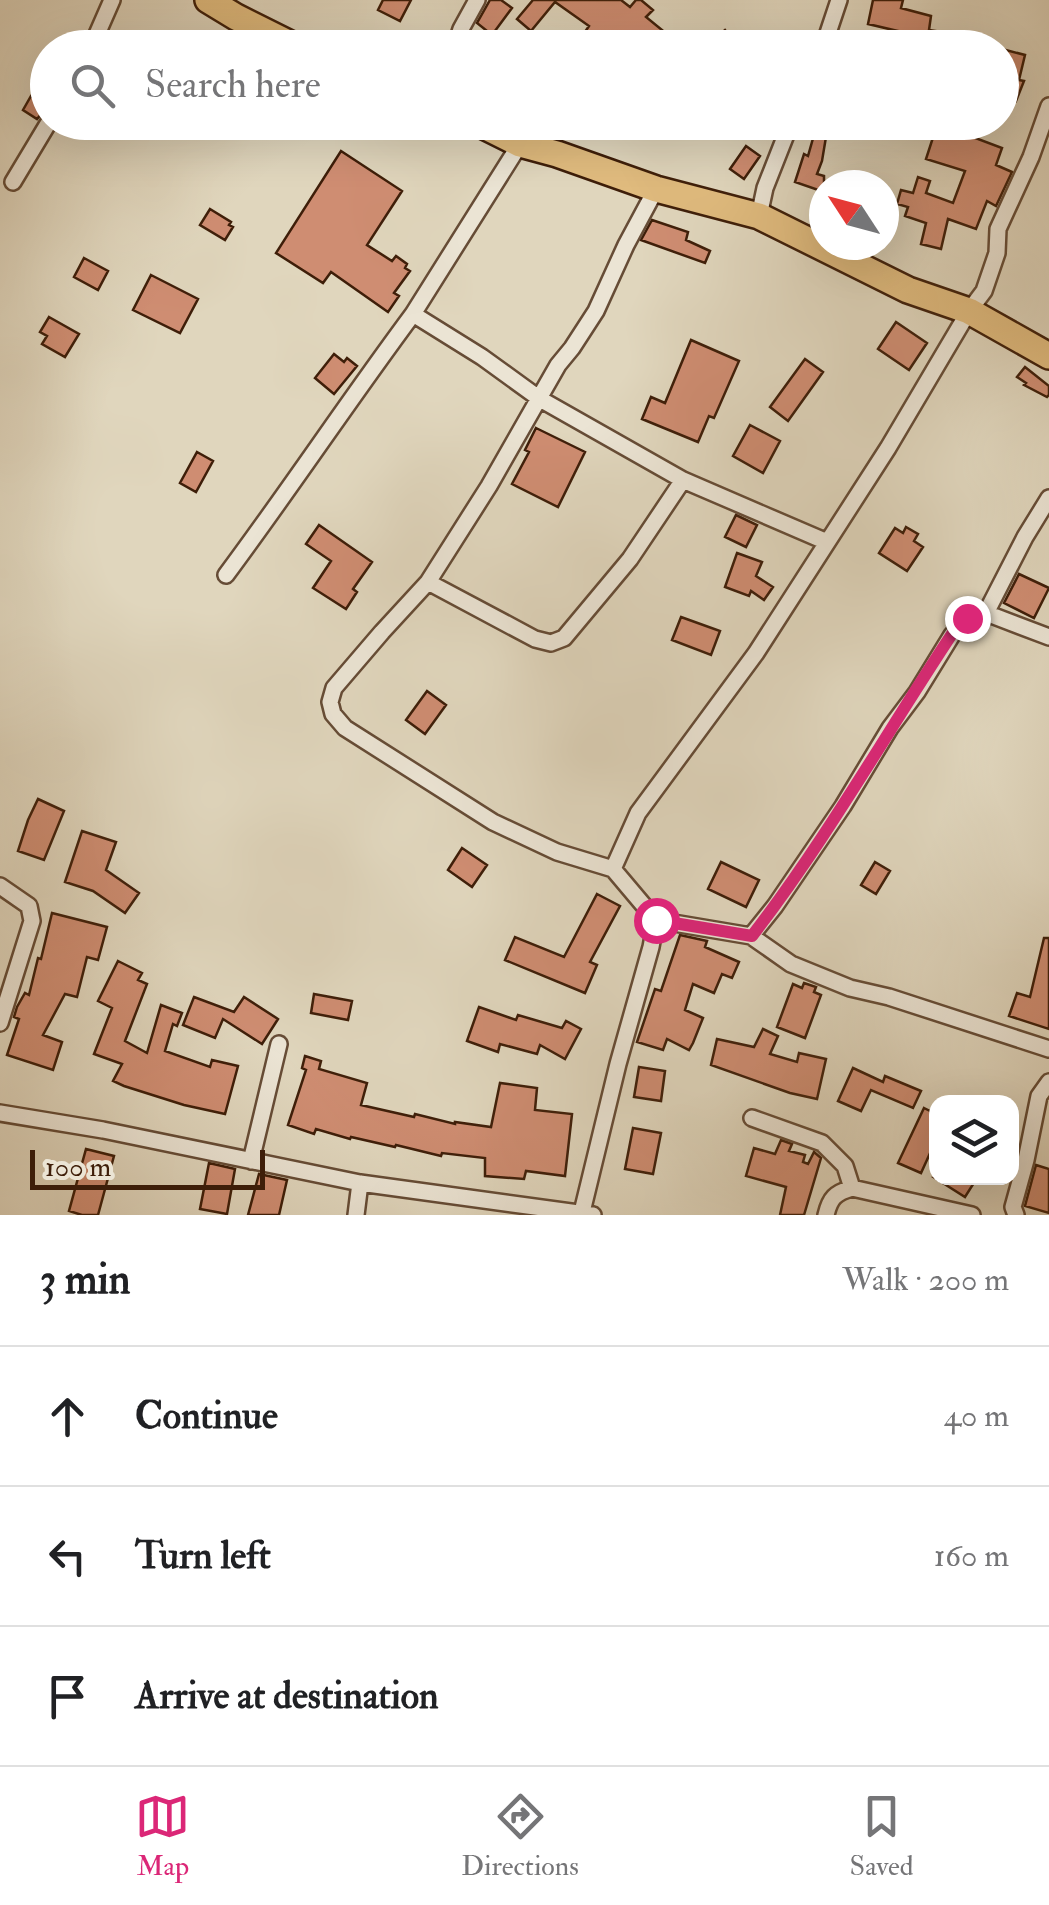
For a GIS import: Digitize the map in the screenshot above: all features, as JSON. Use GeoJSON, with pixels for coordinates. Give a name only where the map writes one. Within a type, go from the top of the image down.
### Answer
{"type":"FeatureCollection","features":[{"type":"Feature","properties":{"kind":"main road"},"geometry":{"type":"LineString","coordinates":[[208,0],[262,30]]}},
{"type":"Feature","properties":{"kind":"main road"},"geometry":{"type":"LineString","coordinates":[[512,140],[656,189],[758,216],[908,290],[968,312],[1049,356]]}},
{"type":"Feature","properties":{"kind":"street"},"geometry":{"type":"LineString","coordinates":[[100,30],[112,0]]}},
{"type":"Feature","properties":{"kind":"street"},"geometry":{"type":"LineString","coordinates":[[462,30],[476,0]]}},
{"type":"Feature","properties":{"kind":"street"},"geometry":{"type":"LineString","coordinates":[[827,30],[833,5]]}},
{"type":"Feature","properties":{"kind":"street"},"geometry":{"type":"LineString","coordinates":[[613,869],[638,813],[756,652],[984,291],[997,253],[998,229],[1049,106]]}},
{"type":"Feature","properties":{"kind":"street"},"geometry":{"type":"LineString","coordinates":[[14,182],[38,140]]}},
{"type":"Feature","properties":{"kind":"street"},"geometry":{"type":"LineString","coordinates":[[758,216],[784,140]]}},
{"type":"Feature","properties":{"kind":"street"},"geometry":{"type":"LineString","coordinates":[[226,575],[413,314],[520,144]]}},
{"type":"Feature","properties":{"kind":"street"},"geometry":{"type":"LineString","coordinates":[[656,189],[596,310],[428,582],[334,688],[330,702],[334,714],[362,740],[494,822],[558,852],[613,869],[656,920],[752,936],[791,964],[850,988],[1049,1048]]}},
{"type":"Feature","properties":{"kind":"street"},"geometry":{"type":"LineString","coordinates":[[413,314],[540,399],[683,480],[827,542]]}},
{"type":"Feature","properties":{"kind":"street"},"geometry":{"type":"LineString","coordinates":[[428,582],[534,639],[551,643],[564,638],[630,559],[683,480]]}},
{"type":"Feature","properties":{"kind":"street"},"geometry":{"type":"LineString","coordinates":[[986,613],[1049,498]]}},
{"type":"Feature","properties":{"kind":"street"},"geometry":{"type":"LineString","coordinates":[[752,936],[843,806],[952,634],[967,618],[986,613],[1049,637]]}},
{"type":"Feature","properties":{"kind":"street"},"geometry":{"type":"LineString","coordinates":[[0,886],[30,906],[32,921],[0,1022]]}},
{"type":"Feature","properties":{"kind":"street"},"geometry":{"type":"LineString","coordinates":[[0,1114],[103,1130],[360,1183],[587,1214],[618,1064],[656,920]]}},
{"type":"Feature","properties":{"kind":"street"},"geometry":{"type":"LineString","coordinates":[[251,1161],[279,1044]]}},
{"type":"Feature","properties":{"kind":"street"},"geometry":{"type":"LineString","coordinates":[[1016,1215],[1013,1207],[1038,1096],[1049,1082]]}},
{"type":"Feature","properties":{"kind":"street"},"geometry":{"type":"LineString","coordinates":[[752,1118],[822,1143],[845,1166],[852,1188]]}},
{"type":"Feature","properties":{"kind":"street"},"geometry":{"type":"LineString","coordinates":[[356,1215],[360,1183]]}},
{"type":"Feature","properties":{"kind":"street"},"geometry":{"type":"LineString","coordinates":[[826,1215],[836,1192],[852,1188],[972,1215]]}},
{"type":"Feature","properties":{"kind":"building"},"geometry":{"type":"Polygon","coordinates":[[[383,0],[411,0],[400,21],[378,10],[383,0]]]}},
{"type":"Feature","properties":{"kind":"building"},"geometry":{"type":"Polygon","coordinates":[[[490,0],[501,0],[512,8],[496,30],[486,30],[477,23],[490,0]]]}},
{"type":"Feature","properties":{"kind":"building"},"geometry":{"type":"Polygon","coordinates":[[[533,0],[621,0],[630,7],[641,0],[653,10],[646,17],[662,30],[586,30],[589,26],[555,2],[532,30],[517,19],[533,0]]]}},
{"type":"Feature","properties":{"kind":"building"},"geometry":{"type":"Polygon","coordinates":[[[873,0],[903,0],[901,8],[931,16],[929,30],[894,30],[868,24],[873,0]]]}},
{"type":"Feature","properties":{"kind":"building"},"geometry":{"type":"Polygon","coordinates":[[[1019,53],[1025,55],[1019,80],[1019,53]]]}},
{"type":"Feature","properties":{"kind":"building"},"geometry":{"type":"Polygon","coordinates":[[[813,140],[826,140],[819,170],[809,170],[809,187],[795,182],[804,154],[808,156],[813,140]]]}},
{"type":"Feature","properties":{"kind":"building"},"geometry":{"type":"Polygon","coordinates":[[[932,140],[981,140],[1002,148],[996,165],[1012,172],[996,206],[987,201],[976,229],[948,219],[941,249],[921,244],[926,223],[905,216],[908,207],[899,205],[901,190],[913,193],[918,177],[930,181],[926,193],[953,203],[965,171],[926,159],[932,140]]]}},
{"type":"Feature","properties":{"kind":"building"},"geometry":{"type":"Polygon","coordinates":[[[746,146],[760,156],[744,179],[730,169],[746,146]]]}},
{"type":"Feature","properties":{"kind":"building"},"geometry":{"type":"Polygon","coordinates":[[[341,151],[402,191],[367,245],[392,261],[396,256],[410,271],[394,293],[399,296],[388,312],[331,272],[323,283],[276,253],[341,151]]]}},
{"type":"Feature","properties":{"kind":"building"},"geometry":{"type":"Polygon","coordinates":[[[210,209],[231,222],[233,227],[225,240],[200,225],[210,209]]]}},
{"type":"Feature","properties":{"kind":"building"},"geometry":{"type":"Polygon","coordinates":[[[652,220],[688,232],[686,240],[710,251],[705,263],[641,240],[652,220]]]}},
{"type":"Feature","properties":{"kind":"building"},"geometry":{"type":"Polygon","coordinates":[[[84,258],[108,271],[98,290],[74,277],[84,258]]]}},
{"type":"Feature","properties":{"kind":"building"},"geometry":{"type":"Polygon","coordinates":[[[151,275],[198,299],[180,333],[133,310],[151,275]]]}},
{"type":"Feature","properties":{"kind":"building"},"geometry":{"type":"Polygon","coordinates":[[[49,317],[79,334],[65,357],[42,344],[47,336],[40,332],[49,317]]]}},
{"type":"Feature","properties":{"kind":"building"},"geometry":{"type":"Polygon","coordinates":[[[896,322],[927,343],[909,370],[878,349],[896,322]]]}},
{"type":"Feature","properties":{"kind":"building"},"geometry":{"type":"Polygon","coordinates":[[[691,340],[739,361],[714,418],[709,416],[698,442],[642,419],[651,397],[665,403],[691,340]]]}},
{"type":"Feature","properties":{"kind":"building"},"geometry":{"type":"Polygon","coordinates":[[[334,354],[357,366],[334,394],[315,378],[334,354]]]}},
{"type":"Feature","properties":{"kind":"building"},"geometry":{"type":"Polygon","coordinates":[[[805,359],[823,372],[788,421],[770,407],[805,359]]]}},
{"type":"Feature","properties":{"kind":"building"},"geometry":{"type":"Polygon","coordinates":[[[1025,367],[1049,386],[1047,397],[1017,377],[1025,367]]]}},
{"type":"Feature","properties":{"kind":"building"},"geometry":{"type":"Polygon","coordinates":[[[750,425],[780,441],[763,473],[733,456],[750,425]]]}},
{"type":"Feature","properties":{"kind":"building"},"geometry":{"type":"Polygon","coordinates":[[[536,428],[585,452],[558,507],[512,484],[529,452],[525,450],[536,428]]]}},
{"type":"Feature","properties":{"kind":"building"},"geometry":{"type":"Polygon","coordinates":[[[197,452],[213,461],[196,492],[180,483],[197,452]]]}},
{"type":"Feature","properties":{"kind":"building"},"geometry":{"type":"Polygon","coordinates":[[[736,515],[757,525],[746,547],[725,537],[736,515]]]}},
{"type":"Feature","properties":{"kind":"building"},"geometry":{"type":"Polygon","coordinates":[[[319,525],[372,562],[353,589],[357,592],[346,609],[313,588],[331,561],[306,544],[319,525]]]}},
{"type":"Feature","properties":{"kind":"building"},"geometry":{"type":"Polygon","coordinates":[[[906,527],[918,534],[914,541],[923,547],[907,571],[879,553],[895,528],[903,533],[906,527]]]}},
{"type":"Feature","properties":{"kind":"building"},"geometry":{"type":"Polygon","coordinates":[[[737,553],[762,562],[756,576],[773,587],[764,600],[751,591],[749,596],[725,587],[737,553]]]}},
{"type":"Feature","properties":{"kind":"building"},"geometry":{"type":"Polygon","coordinates":[[[1019,574],[1049,588],[1034,618],[1004,603],[1019,574]]]}},
{"type":"Feature","properties":{"kind":"building"},"geometry":{"type":"Polygon","coordinates":[[[681,617],[720,631],[711,655],[672,640],[681,617]]]}},
{"type":"Feature","properties":{"kind":"building"},"geometry":{"type":"Polygon","coordinates":[[[427,691],[446,705],[425,734],[406,720],[427,691]]]}},
{"type":"Feature","properties":{"kind":"building"},"geometry":{"type":"Polygon","coordinates":[[[38,799],[64,811],[44,860],[18,851],[38,799]]]}},
{"type":"Feature","properties":{"kind":"building"},"geometry":{"type":"Polygon","coordinates":[[[82,831],[116,842],[106,870],[139,893],[125,913],[93,891],[65,882],[82,831]]]}},
{"type":"Feature","properties":{"kind":"building"},"geometry":{"type":"Polygon","coordinates":[[[462,848],[487,865],[472,887],[448,870],[462,848]]]}},
{"type":"Feature","properties":{"kind":"building"},"geometry":{"type":"Polygon","coordinates":[[[721,862],[759,880],[746,907],[708,889],[721,862]]]}},
{"type":"Feature","properties":{"kind":"building"},"geometry":{"type":"Polygon","coordinates":[[[875,862],[890,871],[876,894],[861,885],[875,862]]]}},
{"type":"Feature","properties":{"kind":"building"},"geometry":{"type":"Polygon","coordinates":[[[597,894],[620,906],[590,962],[597,965],[585,993],[505,960],[515,937],[564,957],[597,894]]]}},
{"type":"Feature","properties":{"kind":"building"},"geometry":{"type":"Polygon","coordinates":[[[52,913],[107,927],[98,960],[87,957],[77,997],[65,994],[43,1035],[62,1042],[53,1070],[7,1055],[19,1019],[14,1017],[17,1007],[25,993],[29,995],[52,913]]]}},
{"type":"Feature","properties":{"kind":"building"},"geometry":{"type":"Polygon","coordinates":[[[680,935],[707,941],[705,947],[739,962],[732,978],[722,974],[714,993],[693,984],[685,1010],[703,1018],[693,1043],[689,1050],[667,1039],[663,1050],[637,1042],[655,989],[661,991],[680,935]]]}},
{"type":"Feature","properties":{"kind":"building"},"geometry":{"type":"Polygon","coordinates":[[[1044,938],[1049,938],[1049,1029],[1009,1016],[1017,993],[1030,997],[1044,938]]]}},
{"type":"Feature","properties":{"kind":"building"},"geometry":{"type":"Polygon","coordinates":[[[118,961],[142,973],[138,980],[147,984],[125,1041],[147,1053],[161,1005],[182,1013],[177,1026],[173,1024],[165,1051],[210,1067],[212,1060],[238,1066],[225,1114],[113,1081],[122,1064],[94,1054],[112,1008],[98,1001],[118,961]]]}},
{"type":"Feature","properties":{"kind":"building"},"geometry":{"type":"Polygon","coordinates":[[[804,983],[816,987],[814,992],[821,995],[805,1038],[777,1027],[793,984],[802,988],[804,983]]]}},
{"type":"Feature","properties":{"kind":"building"},"geometry":{"type":"Polygon","coordinates":[[[314,994],[352,1001],[348,1020],[311,1013],[314,994]]]}},
{"type":"Feature","properties":{"kind":"building"},"geometry":{"type":"Polygon","coordinates":[[[194,997],[234,1012],[244,997],[278,1019],[262,1044],[223,1019],[215,1038],[183,1025],[194,997]]]}},
{"type":"Feature","properties":{"kind":"building"},"geometry":{"type":"Polygon","coordinates":[[[479,1007],[516,1020],[518,1015],[562,1028],[566,1021],[581,1029],[565,1059],[540,1045],[537,1054],[500,1044],[498,1052],[467,1041],[479,1007]]]}},
{"type":"Feature","properties":{"kind":"building"},"geometry":{"type":"Polygon","coordinates":[[[763,1029],[778,1036],[770,1054],[797,1062],[799,1053],[826,1059],[817,1099],[711,1065],[717,1039],[754,1047],[763,1029]]]}},
{"type":"Feature","properties":{"kind":"building"},"geometry":{"type":"Polygon","coordinates":[[[305,1056],[321,1061],[319,1069],[367,1083],[361,1105],[455,1124],[491,1127],[500,1083],[537,1088],[535,1110],[572,1114],[565,1176],[526,1171],[524,1179],[485,1176],[485,1158],[442,1153],[441,1156],[316,1129],[314,1134],[288,1125],[306,1070],[302,1068],[305,1056]]]}},
{"type":"Feature","properties":{"kind":"building"},"geometry":{"type":"Polygon","coordinates":[[[639,1067],[665,1071],[661,1101],[634,1097],[639,1067]]]}},
{"type":"Feature","properties":{"kind":"building"},"geometry":{"type":"Polygon","coordinates":[[[853,1068],[883,1082],[885,1076],[921,1091],[913,1108],[871,1090],[861,1111],[838,1101],[853,1068]]]}},
{"type":"Feature","properties":{"kind":"building"},"geometry":{"type":"Polygon","coordinates":[[[924,1108],[929,1110],[929,1155],[921,1173],[898,1163],[924,1108]]]}},
{"type":"Feature","properties":{"kind":"building"},"geometry":{"type":"Polygon","coordinates":[[[633,1128],[661,1133],[653,1174],[625,1169],[633,1128]]]}},
{"type":"Feature","properties":{"kind":"building"},"geometry":{"type":"Polygon","coordinates":[[[781,1140],[792,1144],[789,1151],[805,1155],[803,1162],[808,1164],[814,1152],[821,1158],[804,1215],[780,1215],[786,1187],[746,1176],[754,1148],[775,1154],[781,1140]]]}},
{"type":"Feature","properties":{"kind":"building"},"geometry":{"type":"Polygon","coordinates":[[[86,1149],[114,1156],[98,1215],[69,1211],[86,1149]]]}},
{"type":"Feature","properties":{"kind":"building"},"geometry":{"type":"Polygon","coordinates":[[[209,1163],[235,1169],[227,1214],[200,1209],[209,1163]]]}},
{"type":"Feature","properties":{"kind":"building"},"geometry":{"type":"Polygon","coordinates":[[[1036,1165],[1049,1169],[1049,1213],[1025,1206],[1036,1165]]]}},
{"type":"Feature","properties":{"kind":"building"},"geometry":{"type":"Polygon","coordinates":[[[259,1174],[287,1180],[279,1215],[248,1215],[259,1174]]]}},
{"type":"Feature","properties":{"kind":"building"},"geometry":{"type":"Polygon","coordinates":[[[946,1185],[973,1185],[965,1197],[946,1185]]]}},
{"type":"Feature","properties":{"kind":"route"},"geometry":{"type":"LineString","coordinates":[[656,920],[752,936],[843,806],[952,634],[967,618]]}}]}
